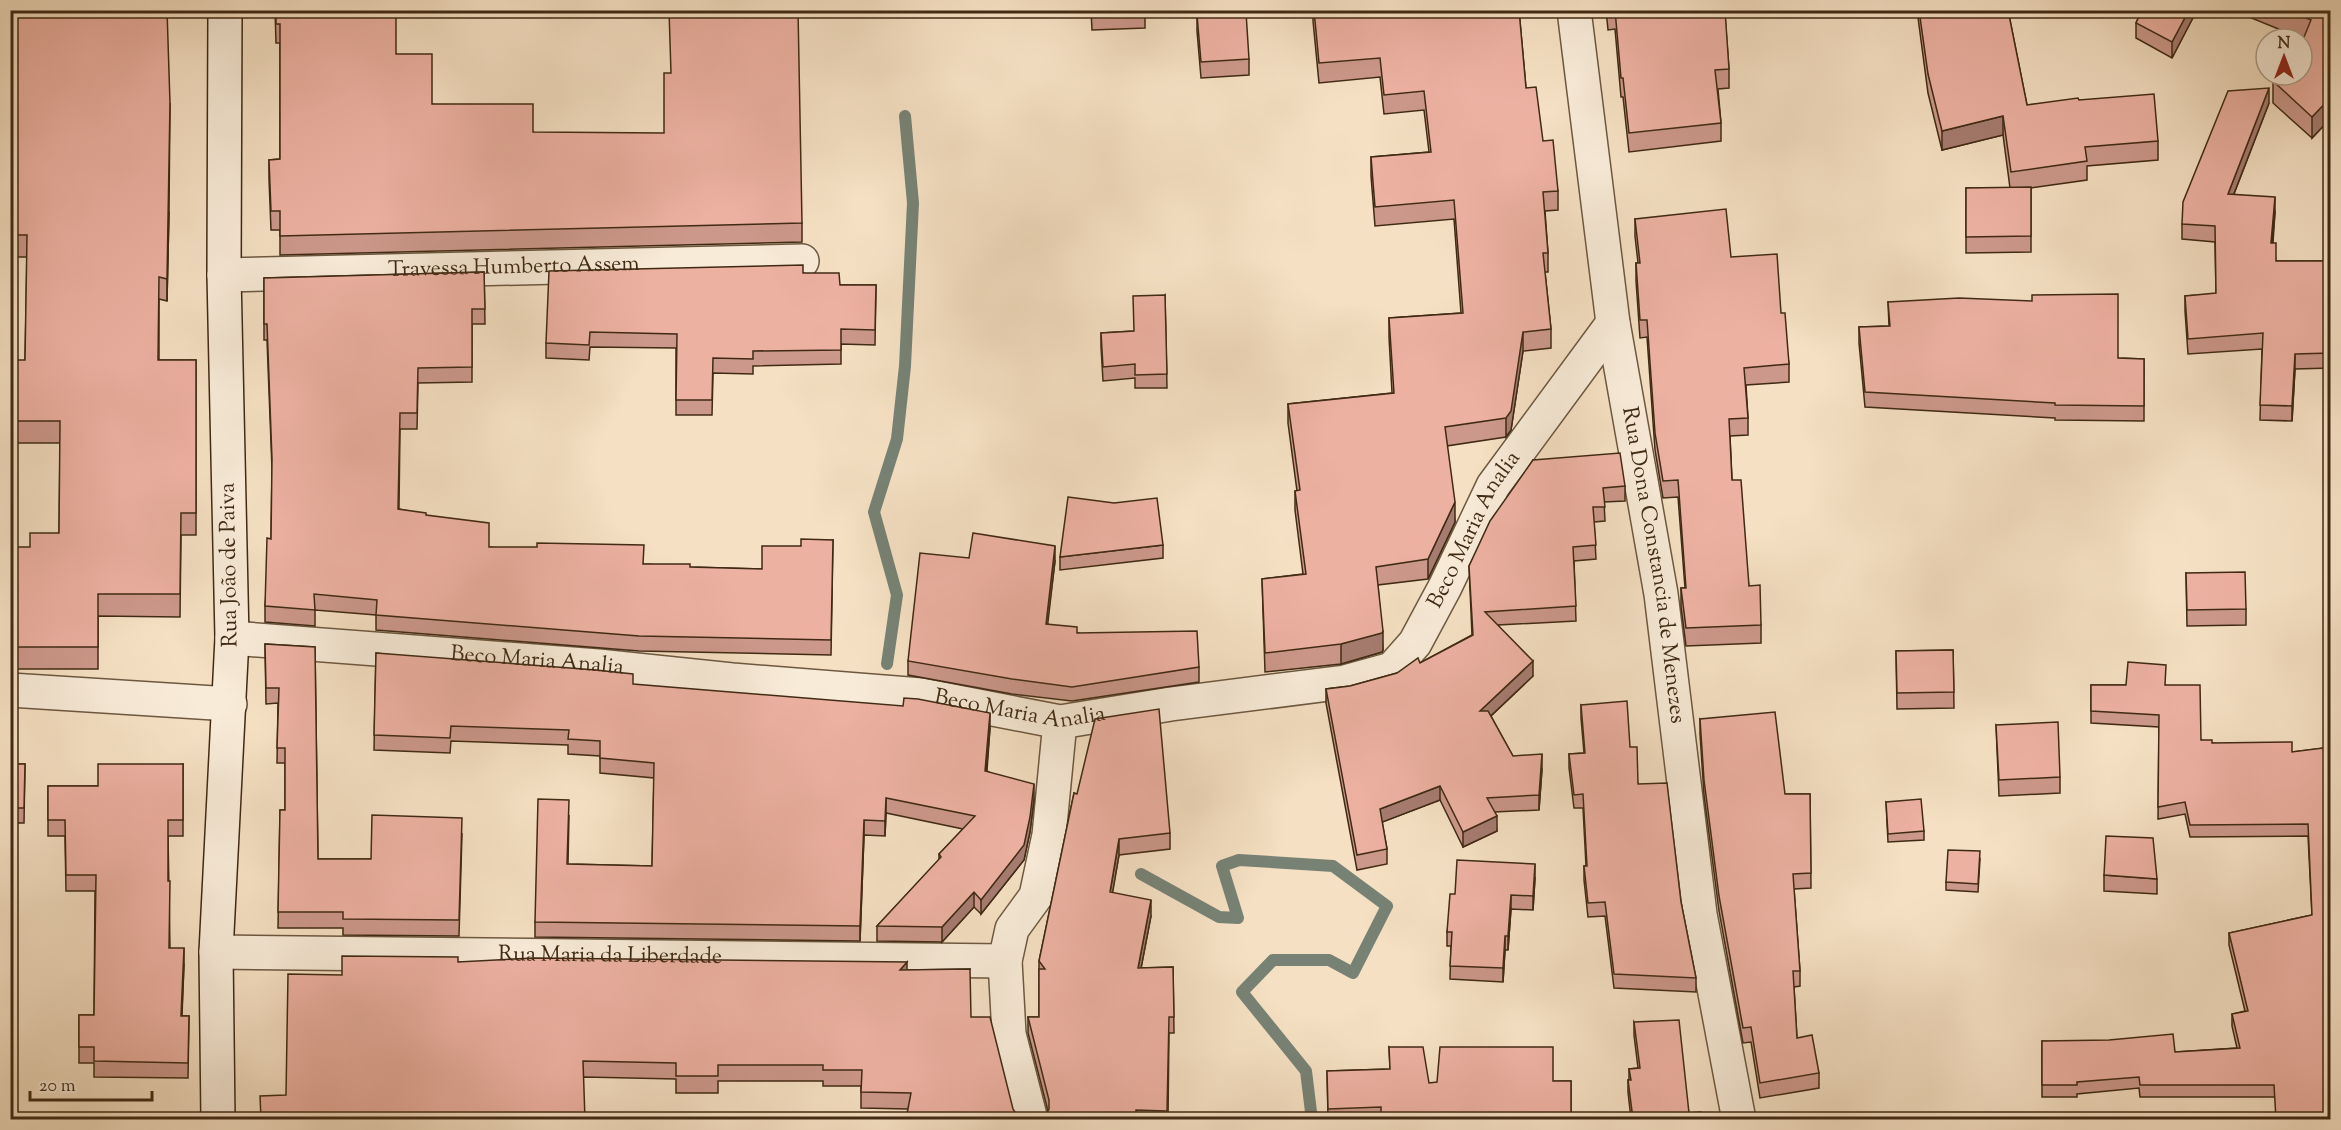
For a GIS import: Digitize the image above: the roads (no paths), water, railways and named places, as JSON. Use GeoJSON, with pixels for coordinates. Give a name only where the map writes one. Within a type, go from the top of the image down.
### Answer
{"type":"FeatureCollection","features":[{"type":"Feature","properties":{"kind":"street","name":"Rua João de Paiva"},"geometry":{"type":"LineString","coordinates":[[218,1119],[216,952],[232,638],[224,275],[225,10]]}},
{"type":"Feature","properties":{"kind":"street","name":"Rua Dona Constancia de Menezes"},"geometry":{"type":"LineString","coordinates":[[1574,10],[1613,323],[1661,594],[1700,915],[1739,1119]]}},
{"type":"Feature","properties":{"kind":"street","name":"Travessa Humberto Assem"},"geometry":{"type":"LineString","coordinates":[[224,275],[802,261]]}},
{"type":"Feature","properties":{"kind":"street","name":"Beco Maria Analia"},"geometry":{"type":"LineString","coordinates":[[232,638],[598,666],[732,680],[921,695],[1060,722],[1171,704],[1345,682],[1392,669],[1415,643],[1445,587],[1493,486],[1613,323]]}},
{"type":"Feature","properties":{"kind":"street"},"geometry":{"type":"LineString","coordinates":[[10,690],[230,704]]}},
{"type":"Feature","properties":{"kind":"street"},"geometry":{"type":"LineString","coordinates":[[1031,1119],[1009,1034],[1005,961],[1012,928],[1036,896],[1049,835],[1060,722]]}},
{"type":"Feature","properties":{"kind":"street","name":"Rua Maria da Liberdade"},"geometry":{"type":"LineString","coordinates":[[216,952],[1005,961]]}},
{"type":"Feature","properties":{"kind":"waterway"},"geometry":{"type":"LineString","coordinates":[[887,664],[897,595],[874,512],[897,439],[905,366],[913,203],[905,116]]}},
{"type":"Feature","properties":{"kind":"waterway"},"geometry":{"type":"LineString","coordinates":[[1141,874],[1219,917],[1238,918],[1222,866],[1239,860],[1333,866],[1387,906],[1353,973],[1329,960],[1273,960],[1242,992],[1306,1071],[1312,1120]]}}]}
